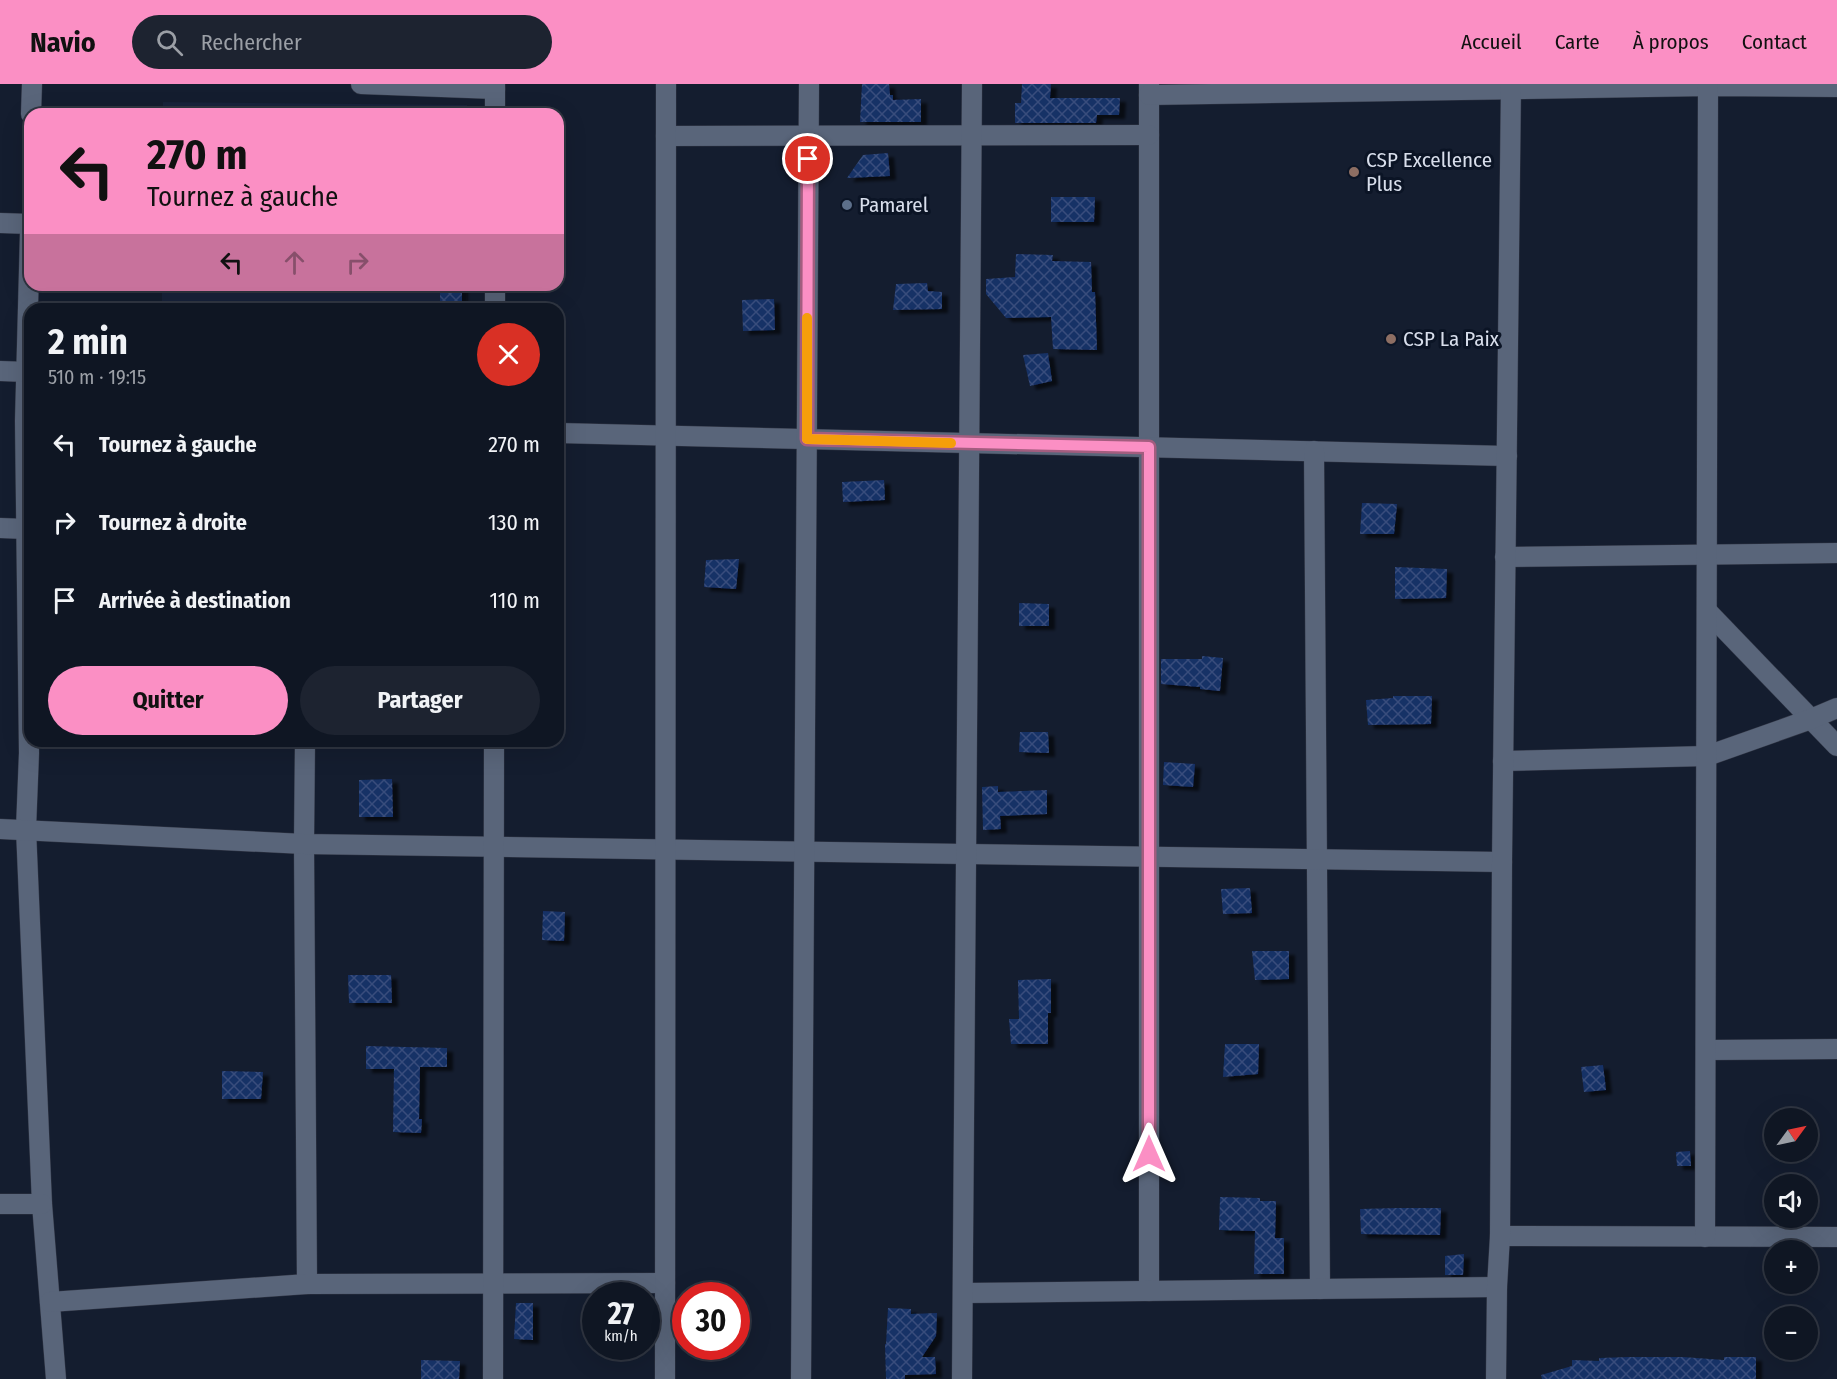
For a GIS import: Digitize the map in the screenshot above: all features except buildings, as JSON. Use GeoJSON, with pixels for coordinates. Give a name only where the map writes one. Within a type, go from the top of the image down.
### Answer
{"type":"FeatureCollection","features":[{"type":"Feature","properties":{"kind":"street"},"geometry":{"type":"LineString","coordinates":[[31,108],[32,84]]}},
{"type":"Feature","properties":{"kind":"street"},"geometry":{"type":"LineString","coordinates":[[361,84],[495,86],[495,108]]}},
{"type":"Feature","properties":{"kind":"street"},"geometry":{"type":"LineString","coordinates":[[665,1379],[666,84]]}},
{"type":"Feature","properties":{"kind":"street"},"geometry":{"type":"LineString","coordinates":[[801,1379],[809,84]]}},
{"type":"Feature","properties":{"kind":"street"},"geometry":{"type":"LineString","coordinates":[[962,1379],[972,84]]}},
{"type":"Feature","properties":{"kind":"street"},"geometry":{"type":"LineString","coordinates":[[1496,1379],[1500,1236],[1511,87]]}},
{"type":"Feature","properties":{"kind":"street"},"geometry":{"type":"LineString","coordinates":[[1705,1237],[1708,87]]}},
{"type":"Feature","properties":{"kind":"street"},"geometry":{"type":"LineString","coordinates":[[1149,1291],[1149,90],[1837,87]]}},
{"type":"Feature","properties":{"kind":"street"},"geometry":{"type":"LineString","coordinates":[[666,136],[1149,135]]}},
{"type":"Feature","properties":{"kind":"street"},"geometry":{"type":"LineString","coordinates":[[0,223],[24,224]]}},
{"type":"Feature","properties":{"kind":"street"},"geometry":{"type":"LineString","coordinates":[[0,371],[24,372]]}},
{"type":"Feature","properties":{"kind":"street"},"geometry":{"type":"LineString","coordinates":[[564,433],[1507,456]]}},
{"type":"Feature","properties":{"kind":"street"},"geometry":{"type":"LineString","coordinates":[[1314,451],[1320,1289]]}},
{"type":"Feature","properties":{"kind":"street"},"geometry":{"type":"LineString","coordinates":[[0,528],[24,529]]}},
{"type":"Feature","properties":{"kind":"street"},"geometry":{"type":"LineString","coordinates":[[1505,557],[1837,553]]}},
{"type":"Feature","properties":{"kind":"street"},"geometry":{"type":"LineString","coordinates":[[1707,611],[1837,746]]}},
{"type":"Feature","properties":{"kind":"street"},"geometry":{"type":"LineString","coordinates":[[1503,761],[1707,756],[1837,708]]}},
{"type":"Feature","properties":{"kind":"street"},"geometry":{"type":"LineString","coordinates":[[29,747],[26,829],[42,1204],[56,1379]]}},
{"type":"Feature","properties":{"kind":"street"},"geometry":{"type":"LineString","coordinates":[[305,747],[307,1284]]}},
{"type":"Feature","properties":{"kind":"street"},"geometry":{"type":"LineString","coordinates":[[493,1379],[494,747]]}},
{"type":"Feature","properties":{"kind":"street"},"geometry":{"type":"LineString","coordinates":[[0,830],[26,829],[304,844],[1502,862]]}},
{"type":"Feature","properties":{"kind":"street"},"geometry":{"type":"LineString","coordinates":[[1707,1050],[1837,1049]]}},
{"type":"Feature","properties":{"kind":"street"},"geometry":{"type":"LineString","coordinates":[[0,1204],[42,1204]]}},
{"type":"Feature","properties":{"kind":"street"},"geometry":{"type":"LineString","coordinates":[[1500,1236],[1837,1238]]}},
{"type":"Feature","properties":{"kind":"street"},"geometry":{"type":"LineString","coordinates":[[50,1302],[307,1284],[665,1283]]}},
{"type":"Feature","properties":{"kind":"street"},"geometry":{"type":"LineString","coordinates":[[963,1293],[1497,1287]]}},
{"type":"Feature","properties":{"kind":"shaded area"},"geometry":{"type":"Polygon","coordinates":[[[163,102],[467,105],[467,108],[163,108],[163,102]]]}},
{"type":"Feature","properties":{"kind":"shaded area"},"geometry":{"type":"Polygon","coordinates":[[[162,291],[467,291],[467,303],[162,303],[162,291]]]}},
{"type":"Feature","properties":{"kind":"slow traffic"},"geometry":{"type":"LineString","coordinates":[[807,318],[807,439],[951,443]]}},
{"type":"Feature","properties":{"kind":"place","name":"CSP Excellence Plus"},"geometry":{"type":"Point","coordinates":[1354,172]}},
{"type":"Feature","properties":{"kind":"place","name":"Pamarel"},"geometry":{"type":"Point","coordinates":[847,205]}},
{"type":"Feature","properties":{"kind":"place","name":"CSP La Paix"},"geometry":{"type":"Point","coordinates":[1391,339]}},
{"type":"Feature","properties":{"kind":"route"},"geometry":{"type":"LineString","coordinates":[[808,159],[807,439],[1149,447],[1149,1154]]}}]}
